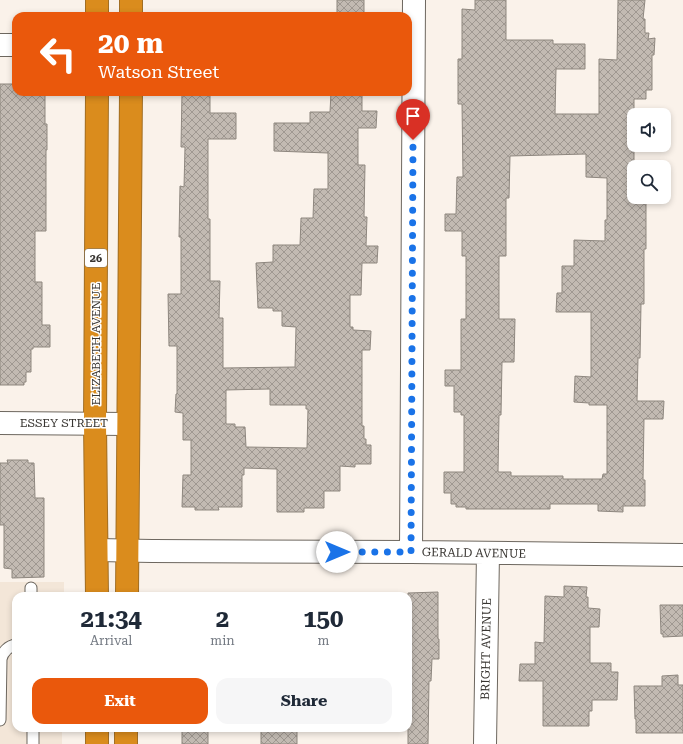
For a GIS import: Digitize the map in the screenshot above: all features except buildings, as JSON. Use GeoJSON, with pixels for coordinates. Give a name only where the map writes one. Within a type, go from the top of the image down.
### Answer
{"type":"FeatureCollection","features":[{"type":"Feature","properties":{"kind":"highway"},"geometry":{"type":"LineString","coordinates":[[97,0],[97,12]]}},
{"type":"Feature","properties":{"kind":"highway"},"geometry":{"type":"LineString","coordinates":[[131,0],[131,12]]}},
{"type":"Feature","properties":{"kind":"highway","name":"ELIZABETH AVENUE"},"geometry":{"type":"LineString","coordinates":[[96,96],[97,592]]}},
{"type":"Feature","properties":{"kind":"highway"},"geometry":{"type":"LineString","coordinates":[[127,592],[131,96]]}},
{"type":"Feature","properties":{"kind":"highway"},"geometry":{"type":"LineString","coordinates":[[97,732],[97,744]]}},
{"type":"Feature","properties":{"kind":"highway"},"geometry":{"type":"LineString","coordinates":[[126,732],[126,744]]}},
{"type":"Feature","properties":{"kind":"street"},"geometry":{"type":"LineString","coordinates":[[411,552],[414,0]]}},
{"type":"Feature","properties":{"kind":"street"},"geometry":{"type":"LineString","coordinates":[[0,45],[12,45]]}},
{"type":"Feature","properties":{"kind":"street","name":"ESSEY STREET"},"geometry":{"type":"LineString","coordinates":[[0,423],[128,424]]}},
{"type":"Feature","properties":{"kind":"street","name":"GERALD AVENUE"},"geometry":{"type":"LineString","coordinates":[[97,550],[683,555]]}},
{"type":"Feature","properties":{"kind":"street","name":"BRIGHT AVENUE"},"geometry":{"type":"LineString","coordinates":[[485,744],[488,553]]}},
{"type":"Feature","properties":{"kind":"lane"},"geometry":{"type":"LineString","coordinates":[[0,720],[1,658],[6,650],[12,647]]}},
{"type":"Feature","properties":{"kind":"lane"},"geometry":{"type":"LineString","coordinates":[[33,732],[33,744]]}},
{"type":"Feature","properties":{"kind":"shaded area"},"geometry":{"type":"Polygon","coordinates":[[[0,582],[64,582],[64,592],[12,592],[12,732],[62,732],[62,744],[0,744],[0,582]]]}},
{"type":"Feature","properties":{"kind":"route"},"geometry":{"type":"LineString","coordinates":[[337,552],[411,552],[413,140]]}}]}
